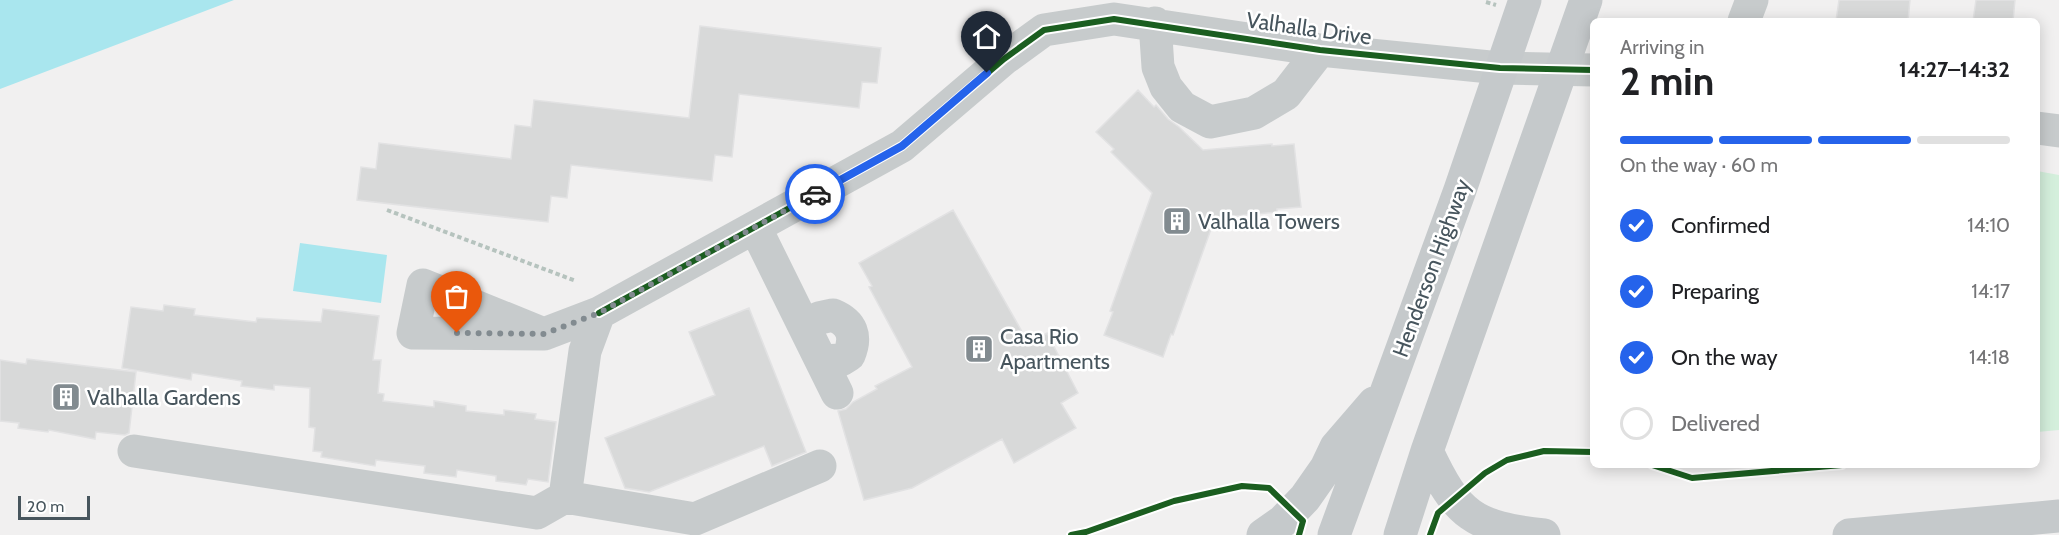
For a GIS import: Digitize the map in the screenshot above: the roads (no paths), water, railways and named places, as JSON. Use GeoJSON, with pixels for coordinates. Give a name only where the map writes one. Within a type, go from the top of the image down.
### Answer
{"type":"FeatureCollection","features":[{"type":"Feature","properties":{"kind":"main road","name":"Henderson Highway"},"geometry":{"type":"LineString","coordinates":[[1334,535],[1460,190],[1525,0]]}},
{"type":"Feature","properties":{"kind":"main road"},"geometry":{"type":"LineString","coordinates":[[1400,535],[1560,69],[1586,0]]}},
{"type":"Feature","properties":{"kind":"main road"},"geometry":{"type":"LineString","coordinates":[[1263,535],[1282,521],[1305,498],[1326,468],[1336,447],[1389,385]]}},
{"type":"Feature","properties":{"kind":"main road"},"geometry":{"type":"LineString","coordinates":[[1427,452],[1448,493],[1470,515],[1498,526],[1544,535]]}},
{"type":"Feature","properties":{"kind":"main road"},"geometry":{"type":"LineString","coordinates":[[1850,535],[2059,516]]}},
{"type":"Feature","properties":{"kind":"street"},"geometry":{"type":"LineString","coordinates":[[1745,18],[1752,0]]}},
{"type":"Feature","properties":{"kind":"street","name":"Valhalla Drive"},"geometry":{"type":"LineString","coordinates":[[544,334],[599,313],[902,146],[1004,59],[1044,30],[1099,10],[1114,19],[1155,23],[1320,50],[1500,68],[1590,70]]}},
{"type":"Feature","properties":{"kind":"street"},"geometry":{"type":"LineString","coordinates":[[1155,23],[1158,68],[1166,87],[1182,107],[1210,122],[1254,113],[1286,94],[1320,50]]}},
{"type":"Feature","properties":{"kind":"street"},"geometry":{"type":"LineString","coordinates":[[2040,128],[2059,130]]}},
{"type":"Feature","properties":{"kind":"street"},"geometry":{"type":"LineString","coordinates":[[755,227],[837,393]]}},
{"type":"Feature","properties":{"kind":"street"},"geometry":{"type":"LineString","coordinates":[[565,497],[585,351],[599,313]]}},
{"type":"Feature","properties":{"kind":"street"},"geometry":{"type":"LineString","coordinates":[[134,451],[537,513],[565,497],[695,519],[820,466]]}},
{"type":"Feature","properties":{"kind":"water"},"geometry":{"type":"Polygon","coordinates":[[[0,0],[234,0],[0,89],[0,0]]]}},
{"type":"Feature","properties":{"kind":"water"},"geometry":{"type":"Polygon","coordinates":[[[300,243],[387,255],[381,303],[293,291],[300,243]]]}},
{"type":"Feature","properties":{"kind":"place","name":"Valhalla Towers"},"geometry":{"type":"Point","coordinates":[1177,221]}},
{"type":"Feature","properties":{"kind":"place","name":"Casa Rio Apartments"},"geometry":{"type":"Point","coordinates":[979,349]}},
{"type":"Feature","properties":{"kind":"place","name":"Valhalla Gardens"},"geometry":{"type":"Point","coordinates":[66,397]}}]}
